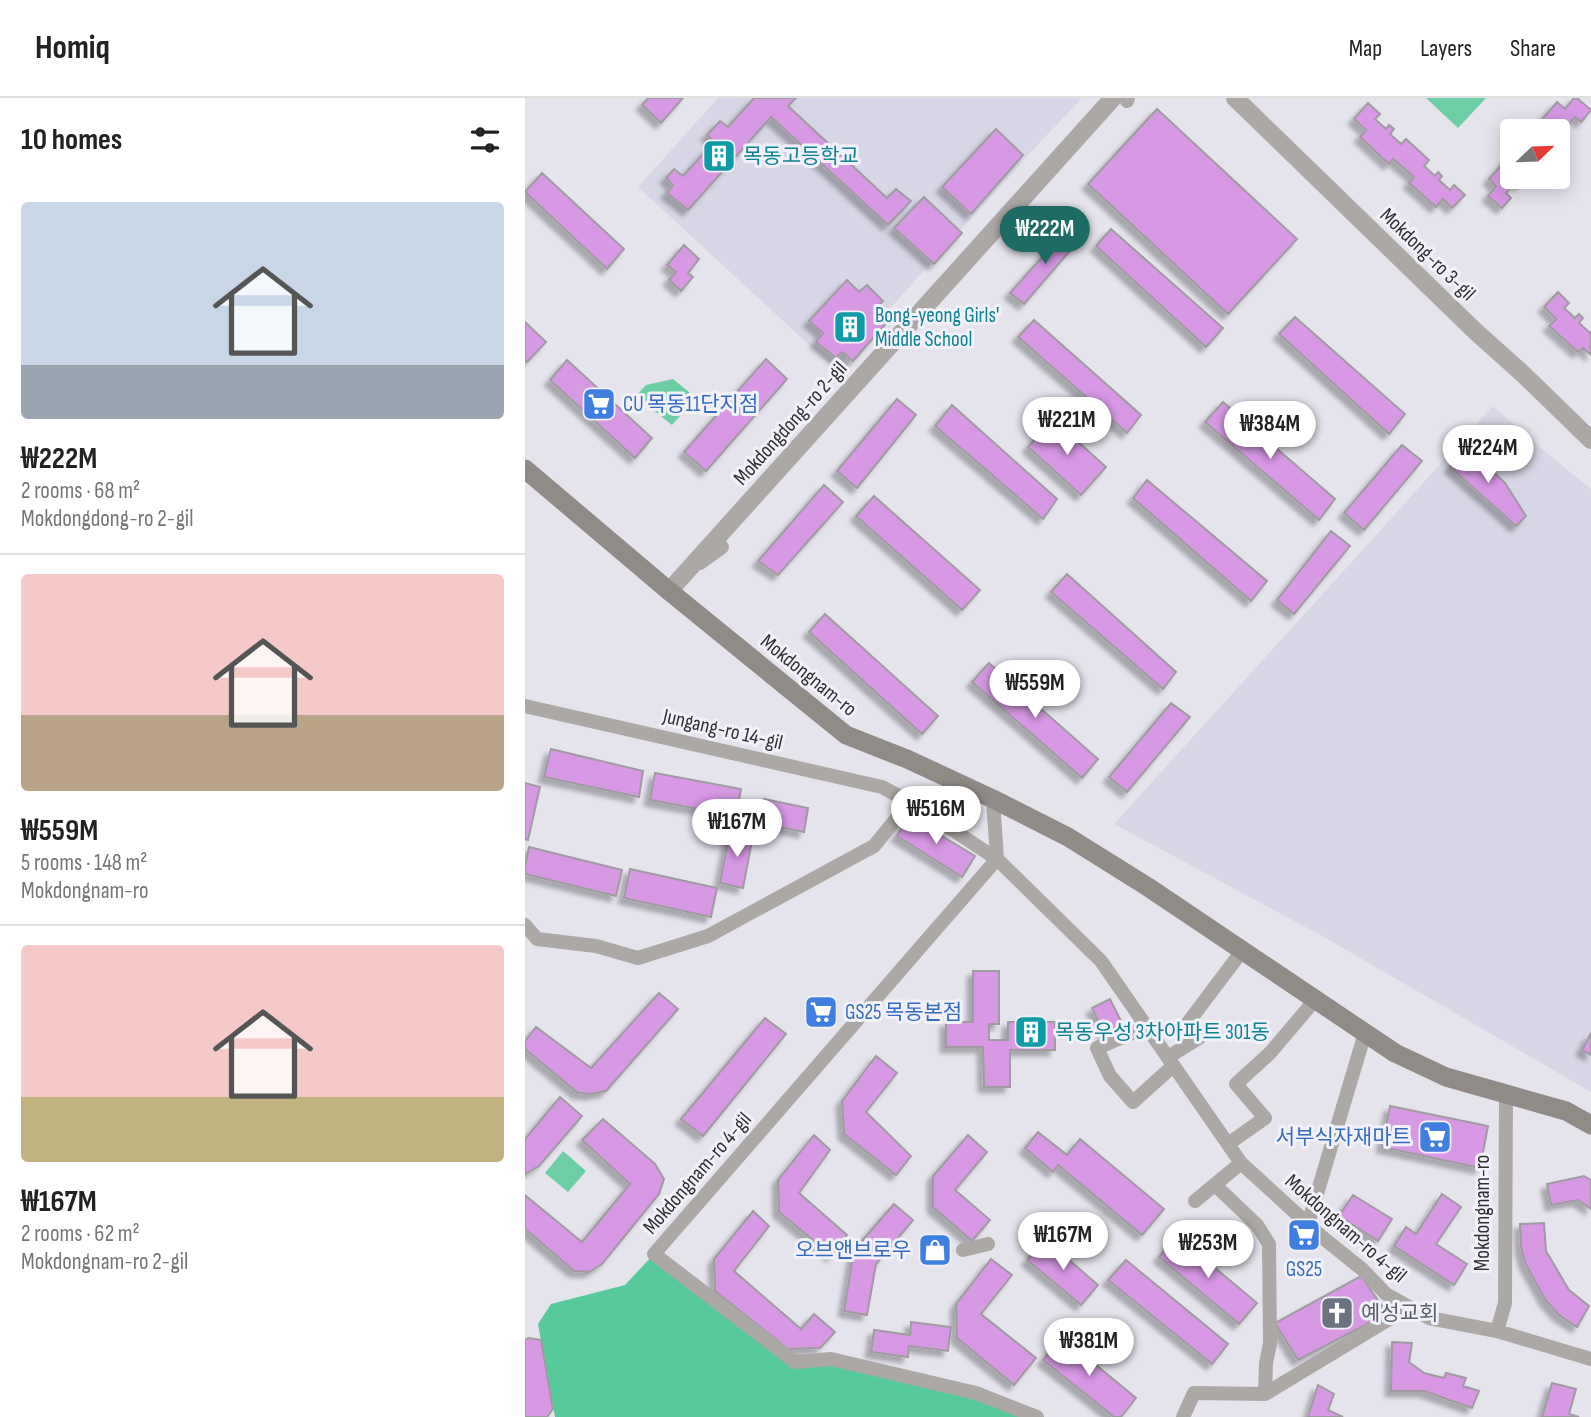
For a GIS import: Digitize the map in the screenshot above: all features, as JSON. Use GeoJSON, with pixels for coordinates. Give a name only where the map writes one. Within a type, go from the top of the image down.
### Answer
{"type":"FeatureCollection","features":[{"type":"Feature","properties":{"kind":"main road","name":"Mokdongnam-ro"},"geometry":{"type":"LineString","coordinates":[[525,469],[846,736],[907,759],[1068,837],[1148,887],[1395,1053],[1446,1077],[1566,1111],[1591,1125]]}},
{"type":"Feature","properties":{"kind":"street","name":"Mokdong-ro 3-gil"},"geometry":{"type":"LineString","coordinates":[[1235,98],[1591,440]]}},
{"type":"Feature","properties":{"kind":"street","name":"Mokdongdong-ro 2-gil"},"geometry":{"type":"LineString","coordinates":[[669,591],[1123,99]]}},
{"type":"Feature","properties":{"kind":"street"},"geometry":{"type":"LineString","coordinates":[[685,573],[722,547]]}},
{"type":"Feature","properties":{"kind":"street","name":"Jungang-ro 14-gil"},"geometry":{"type":"LineString","coordinates":[[525,706],[882,787],[968,840]]}},
{"type":"Feature","properties":{"kind":"street"},"geometry":{"type":"LineString","coordinates":[[993,799],[997,859]]}},
{"type":"Feature","properties":{"kind":"street"},"geometry":{"type":"LineString","coordinates":[[525,925],[537,939],[596,946],[638,958],[708,936],[874,846],[909,802]]}},
{"type":"Feature","properties":{"kind":"street","name":"Mokdongnam-ro 4-gil"},"geometry":{"type":"LineString","coordinates":[[968,840],[997,859],[1101,961],[1241,1164],[1363,1270],[1386,1294],[1429,1318],[1497,1331],[1591,1359]]}},
{"type":"Feature","properties":{"kind":"street","name":"Mokdongnam-ro 4-gil"},"geometry":{"type":"LineString","coordinates":[[997,859],[654,1254],[795,1362],[831,1359],[976,1393],[1037,1417]]}},
{"type":"Feature","properties":{"kind":"street"},"geometry":{"type":"LineString","coordinates":[[1146,1027],[1097,1048],[1110,1076],[1133,1102],[1171,1062],[1199,1038],[1187,1024],[1242,951]]}},
{"type":"Feature","properties":{"kind":"street"},"geometry":{"type":"LineString","coordinates":[[1228,1144],[1265,1118],[1236,1084],[1270,1053],[1315,1000]]}},
{"type":"Feature","properties":{"kind":"street"},"geometry":{"type":"LineString","coordinates":[[1308,1224],[1365,1033]]}},
{"type":"Feature","properties":{"kind":"street","name":"Mokdongnam-ro"},"geometry":{"type":"LineString","coordinates":[[1497,1331],[1504,1303],[1506,1094]]}},
{"type":"Feature","properties":{"kind":"street"},"geometry":{"type":"LineString","coordinates":[[1195,1201],[1241,1164]]}},
{"type":"Feature","properties":{"kind":"street"},"geometry":{"type":"LineString","coordinates":[[1215,1185],[1257,1225],[1269,1244],[1270,1344],[1265,1394]]}},
{"type":"Feature","properties":{"kind":"street"},"geometry":{"type":"LineString","coordinates":[[963,1250],[988,1244]]}},
{"type":"Feature","properties":{"kind":"street"},"geometry":{"type":"LineString","coordinates":[[1183,1417],[1193,1393],[1265,1394],[1409,1307]]}},
{"type":"Feature","properties":{"kind":"shaded area"},"geometry":{"type":"Polygon","coordinates":[[[718,98],[1082,98],[839,365],[833,367],[638,187],[718,98]]]}},
{"type":"Feature","properties":{"kind":"shaded area"},"geometry":{"type":"Polygon","coordinates":[[[1493,406],[1591,489],[1591,1092],[1324,937],[1114,824],[1493,406]]]}},
{"type":"Feature","properties":{"kind":"green space"},"geometry":{"type":"Polygon","coordinates":[[[1426,98],[1486,98],[1458,128],[1426,98]]]}},
{"type":"Feature","properties":{"kind":"green space"},"geometry":{"type":"Polygon","coordinates":[[[673,379],[696,398],[672,425],[636,396],[646,385],[673,379]]]}},
{"type":"Feature","properties":{"kind":"green space"},"geometry":{"type":"Polygon","coordinates":[[[563,1151],[586,1171],[568,1192],[545,1173],[563,1151]]]}},
{"type":"Feature","properties":{"kind":"green space"},"geometry":{"type":"Polygon","coordinates":[[[654,1254],[795,1362],[831,1359],[1037,1417],[555,1417],[538,1324],[551,1304],[625,1285],[654,1254]]]}},
{"type":"Feature","properties":{"kind":"building"},"geometry":{"type":"Polygon","coordinates":[[[648,98],[683,98],[661,123],[642,105],[648,98]]]}},
{"type":"Feature","properties":{"kind":"building","name":"목동고등학교"},"geometry":{"type":"Polygon","coordinates":[[[754,98],[796,98],[788,106],[887,198],[896,189],[911,201],[888,225],[771,117],[688,210],[667,193],[673,185],[666,178],[674,169],[683,176],[714,142],[707,135],[720,121],[728,127],[754,98]]]}},
{"type":"Feature","properties":{"kind":"building"},"geometry":{"type":"Polygon","coordinates":[[[1577,98],[1591,110],[1581,122],[1575,117],[1570,122],[1570,119],[1542,119],[1557,102],[1565,109],[1577,98]]]}},
{"type":"Feature","properties":{"kind":"building"},"geometry":{"type":"Polygon","coordinates":[[[1368,103],[1380,114],[1375,119],[1386,129],[1389,125],[1394,129],[1390,134],[1401,144],[1406,139],[1429,160],[1424,166],[1435,176],[1438,172],[1442,176],[1439,180],[1450,190],[1454,185],[1465,195],[1452,208],[1443,199],[1436,207],[1409,183],[1414,177],[1393,159],[1389,164],[1360,137],[1366,130],[1354,119],[1368,103]]]}},
{"type":"Feature","properties":{"kind":"building"},"geometry":{"type":"Polygon","coordinates":[[[1157,109],[1297,239],[1228,314],[1088,184],[1157,109]]]}},
{"type":"Feature","properties":{"kind":"building"},"geometry":{"type":"Polygon","coordinates":[[[996,129],[1023,155],[971,214],[942,187],[996,129]]]}},
{"type":"Feature","properties":{"kind":"building"},"geometry":{"type":"Polygon","coordinates":[[[1500,167],[1500,189],[1510,189],[1506,193],[1511,198],[1502,208],[1488,196],[1496,186],[1489,179],[1500,167]]]}},
{"type":"Feature","properties":{"kind":"building"},"geometry":{"type":"Polygon","coordinates":[[[542,173],[624,249],[607,269],[525,192],[542,173]]]}},
{"type":"Feature","properties":{"kind":"building"},"geometry":{"type":"Polygon","coordinates":[[[924,197],[962,233],[934,264],[894,228],[924,197]]]}},
{"type":"Feature","properties":{"kind":"building"},"geometry":{"type":"Polygon","coordinates":[[[1069,227],[1080,239],[1024,304],[1010,293],[1069,227]]]}},
{"type":"Feature","properties":{"kind":"building"},"geometry":{"type":"Polygon","coordinates":[[[1111,229],[1223,328],[1206,347],[1096,246],[1111,229]]]}},
{"type":"Feature","properties":{"kind":"building"},"geometry":{"type":"Polygon","coordinates":[[[684,245],[699,259],[688,273],[693,277],[681,291],[669,280],[676,272],[667,265],[684,245]]]}},
{"type":"Feature","properties":{"kind":"building","name":"Bong-yeong Girls' Middle School"},"geometry":{"type":"Polygon","coordinates":[[[847,280],[859,292],[867,285],[883,301],[876,308],[889,320],[853,361],[842,352],[836,358],[816,342],[823,333],[809,321],[847,280]]]}},
{"type":"Feature","properties":{"kind":"building"},"geometry":{"type":"Polygon","coordinates":[[[1558,292],[1569,303],[1564,308],[1575,318],[1579,314],[1583,318],[1579,323],[1591,332],[1591,355],[1583,348],[1578,352],[1549,326],[1556,319],[1544,307],[1558,292]]]}},
{"type":"Feature","properties":{"kind":"building"},"geometry":{"type":"Polygon","coordinates":[[[1295,317],[1405,414],[1389,434],[1279,334],[1295,317]]]}},
{"type":"Feature","properties":{"kind":"building"},"geometry":{"type":"Polygon","coordinates":[[[1034,320],[1141,415],[1127,433],[1018,337],[1034,320]]]}},
{"type":"Feature","properties":{"kind":"building"},"geometry":{"type":"Polygon","coordinates":[[[525,322],[546,342],[527,362],[525,360],[525,322]]]}},
{"type":"Feature","properties":{"kind":"building"},"geometry":{"type":"Polygon","coordinates":[[[766,359],[787,379],[706,471],[684,452],[766,359]]]}},
{"type":"Feature","properties":{"kind":"building"},"geometry":{"type":"Polygon","coordinates":[[[567,360],[652,438],[635,458],[550,380],[567,360]]]}},
{"type":"Feature","properties":{"kind":"building"},"geometry":{"type":"Polygon","coordinates":[[[897,399],[916,415],[857,488],[837,471],[897,399]]]}},
{"type":"Feature","properties":{"kind":"building"},"geometry":{"type":"Polygon","coordinates":[[[1223,402],[1335,499],[1319,520],[1205,422],[1223,402]]]}},
{"type":"Feature","properties":{"kind":"building"},"geometry":{"type":"Polygon","coordinates":[[[952,405],[1057,499],[1043,519],[935,426],[952,405]]]}},
{"type":"Feature","properties":{"kind":"building"},"geometry":{"type":"Polygon","coordinates":[[[1053,419],[1106,467],[1081,495],[1028,447],[1053,419]]]}},
{"type":"Feature","properties":{"kind":"building"},"geometry":{"type":"Polygon","coordinates":[[[1402,445],[1422,461],[1364,530],[1344,513],[1402,445]]]}},
{"type":"Feature","properties":{"kind":"building"},"geometry":{"type":"Polygon","coordinates":[[[1467,447],[1505,483],[1526,516],[1516,526],[1450,467],[1467,447]]]}},
{"type":"Feature","properties":{"kind":"building"},"geometry":{"type":"Polygon","coordinates":[[[1147,480],[1267,581],[1251,601],[1133,498],[1147,480]]]}},
{"type":"Feature","properties":{"kind":"building"},"geometry":{"type":"Polygon","coordinates":[[[824,485],[843,502],[778,575],[758,561],[824,485]]]}},
{"type":"Feature","properties":{"kind":"building"},"geometry":{"type":"Polygon","coordinates":[[[874,496],[980,590],[962,610],[856,516],[874,496]]]}},
{"type":"Feature","properties":{"kind":"building"},"geometry":{"type":"Polygon","coordinates":[[[1331,531],[1350,546],[1294,614],[1277,600],[1331,531]]]}},
{"type":"Feature","properties":{"kind":"building"},"geometry":{"type":"Polygon","coordinates":[[[1067,574],[1176,672],[1163,689],[1051,592],[1067,574]]]}},
{"type":"Feature","properties":{"kind":"building"},"geometry":{"type":"Polygon","coordinates":[[[825,614],[938,716],[922,734],[809,632],[825,614]]]}},
{"type":"Feature","properties":{"kind":"building"},"geometry":{"type":"Polygon","coordinates":[[[989,663],[1098,759],[1082,778],[972,682],[989,663]]]}},
{"type":"Feature","properties":{"kind":"building"},"geometry":{"type":"Polygon","coordinates":[[[1171,703],[1190,717],[1127,792],[1109,777],[1171,703]]]}},
{"type":"Feature","properties":{"kind":"building"},"geometry":{"type":"Polygon","coordinates":[[[551,749],[643,771],[639,797],[544,777],[551,749]]]}},
{"type":"Feature","properties":{"kind":"building"},"geometry":{"type":"Polygon","coordinates":[[[655,773],[741,789],[736,816],[650,800],[655,773]]]}},
{"type":"Feature","properties":{"kind":"building"},"geometry":{"type":"Polygon","coordinates":[[[525,783],[540,787],[528,840],[525,839],[525,783]]]}},
{"type":"Feature","properties":{"kind":"building"},"geometry":{"type":"Polygon","coordinates":[[[764,799],[808,808],[804,832],[759,823],[764,799]]]}},
{"type":"Feature","properties":{"kind":"building"},"geometry":{"type":"Polygon","coordinates":[[[909,816],[975,856],[962,877],[897,836],[909,816]]]}},
{"type":"Feature","properties":{"kind":"building"},"geometry":{"type":"Polygon","coordinates":[[[730,830],[753,835],[743,888],[720,883],[730,830]]]}},
{"type":"Feature","properties":{"kind":"building"},"geometry":{"type":"Polygon","coordinates":[[[529,847],[622,870],[616,896],[525,874],[529,847]]]}},
{"type":"Feature","properties":{"kind":"building"},"geometry":{"type":"Polygon","coordinates":[[[630,869],[717,888],[711,917],[624,898],[630,869]]]}},
{"type":"Feature","properties":{"kind":"building","name":"목동우성 3차아파트 301동"},"geometry":{"type":"Polygon","coordinates":[[[973,971],[999,971],[999,1024],[989,1024],[989,1040],[1008,1040],[1008,1022],[1055,1022],[1055,1050],[1010,1050],[1010,1087],[984,1087],[983,1047],[946,1047],[946,1022],[973,1022],[973,971]]]}},
{"type":"Feature","properties":{"kind":"building"},"geometry":{"type":"Polygon","coordinates":[[[659,993],[678,1009],[606,1091],[578,1093],[525,1049],[525,1041],[536,1027],[591,1068],[659,993]]]}},
{"type":"Feature","properties":{"kind":"building"},"geometry":{"type":"Polygon","coordinates":[[[1110,999],[1124,1027],[1106,1036],[1092,1008],[1110,999]]]}},
{"type":"Feature","properties":{"kind":"building"},"geometry":{"type":"Polygon","coordinates":[[[765,1018],[786,1034],[703,1136],[681,1119],[765,1018]]]}},
{"type":"Feature","properties":{"kind":"building"},"geometry":{"type":"Polygon","coordinates":[[[1591,1033],[1591,1055],[1582,1050],[1591,1033]]]}},
{"type":"Feature","properties":{"kind":"building"},"geometry":{"type":"Polygon","coordinates":[[[876,1056],[897,1073],[866,1112],[911,1156],[896,1175],[844,1134],[842,1101],[876,1056]]]}},
{"type":"Feature","properties":{"kind":"building"},"geometry":{"type":"Polygon","coordinates":[[[560,1097],[582,1116],[539,1166],[525,1174],[525,1139],[560,1097]]]}},
{"type":"Feature","properties":{"kind":"building","name":"서부식자재마트"},"geometry":{"type":"Polygon","coordinates":[[[1390,1106],[1488,1126],[1480,1168],[1382,1147],[1390,1106]]]}},
{"type":"Feature","properties":{"kind":"building"},"geometry":{"type":"Polygon","coordinates":[[[603,1119],[655,1164],[664,1179],[659,1194],[602,1264],[589,1272],[574,1271],[525,1229],[525,1195],[582,1242],[630,1184],[582,1140],[603,1119]]]}},
{"type":"Feature","properties":{"kind":"building"},"geometry":{"type":"Polygon","coordinates":[[[1038,1132],[1067,1155],[1080,1139],[1164,1209],[1142,1235],[1058,1165],[1053,1172],[1025,1148],[1038,1132]]]}},
{"type":"Feature","properties":{"kind":"building"},"geometry":{"type":"Polygon","coordinates":[[[814,1135],[830,1150],[799,1193],[847,1235],[832,1256],[779,1212],[778,1180],[814,1135]]]}},
{"type":"Feature","properties":{"kind":"building"},"geometry":{"type":"Polygon","coordinates":[[[968,1135],[987,1152],[955,1190],[990,1220],[972,1241],[933,1207],[933,1176],[968,1135]]]}},
{"type":"Feature","properties":{"kind":"building"},"geometry":{"type":"Polygon","coordinates":[[[1584,1176],[1591,1180],[1591,1209],[1578,1200],[1551,1205],[1547,1184],[1584,1176]]]}},
{"type":"Feature","properties":{"kind":"building"},"geometry":{"type":"Polygon","coordinates":[[[1442,1194],[1461,1207],[1436,1244],[1467,1264],[1454,1285],[1394,1246],[1406,1227],[1416,1234],[1442,1194]]]}},
{"type":"Feature","properties":{"kind":"building"},"geometry":{"type":"Polygon","coordinates":[[[1353,1195],[1392,1219],[1378,1241],[1339,1216],[1353,1195]]]}},
{"type":"Feature","properties":{"kind":"building"},"geometry":{"type":"Polygon","coordinates":[[[894,1204],[913,1220],[876,1264],[867,1315],[844,1311],[854,1250],[894,1204]]]}},
{"type":"Feature","properties":{"kind":"building"},"geometry":{"type":"Polygon","coordinates":[[[753,1211],[769,1226],[734,1271],[801,1329],[814,1314],[835,1332],[820,1348],[788,1349],[715,1291],[714,1259],[753,1211]]]}},
{"type":"Feature","properties":{"kind":"building"},"geometry":{"type":"Polygon","coordinates":[[[1544,1223],[1546,1251],[1569,1290],[1589,1306],[1577,1327],[1559,1315],[1546,1301],[1525,1263],[1520,1224],[1544,1223]]]}},
{"type":"Feature","properties":{"kind":"building"},"geometry":{"type":"Polygon","coordinates":[[[1177,1236],[1257,1303],[1239,1324],[1159,1257],[1177,1236]]]}},
{"type":"Feature","properties":{"kind":"building"},"geometry":{"type":"Polygon","coordinates":[[[1045,1239],[1098,1285],[1081,1305],[1027,1260],[1045,1239]]]}},
{"type":"Feature","properties":{"kind":"building"},"geometry":{"type":"Polygon","coordinates":[[[991,1259],[1012,1275],[981,1314],[1036,1358],[1014,1385],[957,1338],[956,1304],[991,1259]]]}},
{"type":"Feature","properties":{"kind":"building"},"geometry":{"type":"Polygon","coordinates":[[[1126,1260],[1228,1344],[1212,1364],[1108,1280],[1126,1260]]]}},
{"type":"Feature","properties":{"kind":"building","name":"예성교회"},"geometry":{"type":"Polygon","coordinates":[[[1361,1276],[1382,1306],[1377,1319],[1298,1360],[1275,1323],[1361,1276]]]}},
{"type":"Feature","properties":{"kind":"building"},"geometry":{"type":"Polygon","coordinates":[[[911,1322],[951,1327],[948,1351],[909,1346],[908,1357],[871,1352],[874,1330],[910,1335],[911,1322]]]}},
{"type":"Feature","properties":{"kind":"building"},"geometry":{"type":"Polygon","coordinates":[[[1062,1337],[1136,1398],[1121,1417],[1114,1417],[1043,1360],[1062,1337]]]}},
{"type":"Feature","properties":{"kind":"building"},"geometry":{"type":"Polygon","coordinates":[[[525,1340],[541,1340],[553,1409],[547,1417],[525,1417],[525,1340]]]}},
{"type":"Feature","properties":{"kind":"building"},"geometry":{"type":"Polygon","coordinates":[[[1392,1342],[1412,1343],[1409,1362],[1424,1373],[1444,1378],[1446,1373],[1466,1378],[1463,1386],[1479,1391],[1472,1408],[1424,1391],[1391,1391],[1392,1342]]]}},
{"type":"Feature","properties":{"kind":"building"},"geometry":{"type":"Polygon","coordinates":[[[1552,1383],[1576,1389],[1569,1414],[1579,1417],[1542,1417],[1552,1383]]]}},
{"type":"Feature","properties":{"kind":"building"},"geometry":{"type":"Polygon","coordinates":[[[1318,1385],[1334,1394],[1328,1410],[1343,1417],[1308,1417],[1318,1385]]]}},
{"type":"Feature","properties":{"kind":"place","name":"목동고등학교"},"geometry":{"type":"Point","coordinates":[719,156]}},
{"type":"Feature","properties":{"kind":"place","name":"Bong-yeong Girls' Middle School"},"geometry":{"type":"Point","coordinates":[850,327]}},
{"type":"Feature","properties":{"kind":"place","name":"CU 목동11단지점"},"geometry":{"type":"Point","coordinates":[599,404]}},
{"type":"Feature","properties":{"kind":"place","name":"GS25 목동본점"},"geometry":{"type":"Point","coordinates":[821,1012]}},
{"type":"Feature","properties":{"kind":"place","name":"목동우성 3차아파트 301동"},"geometry":{"type":"Point","coordinates":[1031,1032]}},
{"type":"Feature","properties":{"kind":"place","name":"서부식자재마트"},"geometry":{"type":"Point","coordinates":[1435,1137]}},
{"type":"Feature","properties":{"kind":"place","name":"GS25"},"geometry":{"type":"Point","coordinates":[1304,1235]}},
{"type":"Feature","properties":{"kind":"place","name":"오브앤브로우"},"geometry":{"type":"Point","coordinates":[935,1250]}},
{"type":"Feature","properties":{"kind":"place","name":"예성교회"},"geometry":{"type":"Point","coordinates":[1337,1313]}}]}
